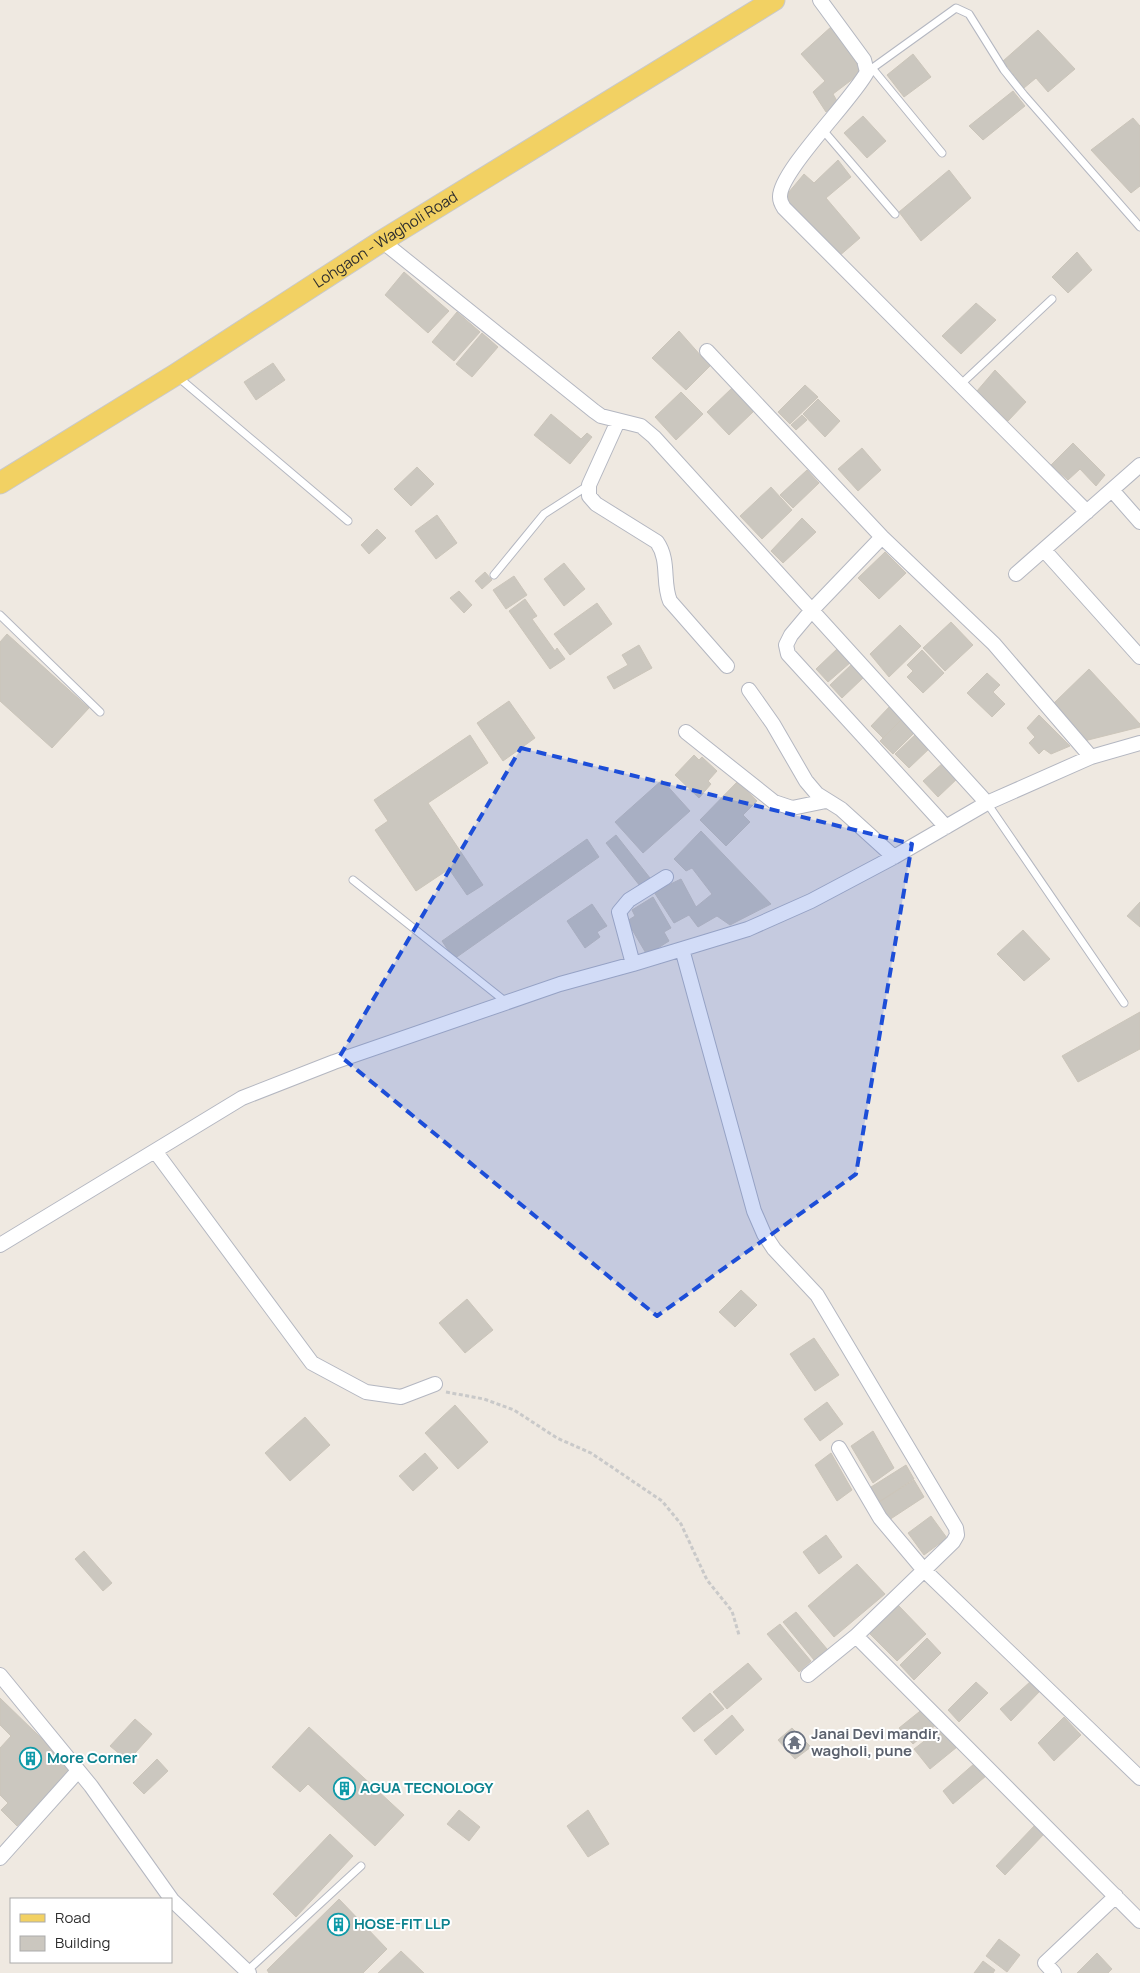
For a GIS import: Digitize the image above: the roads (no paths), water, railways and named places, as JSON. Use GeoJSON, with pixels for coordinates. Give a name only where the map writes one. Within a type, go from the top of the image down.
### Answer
{"type":"FeatureCollection","features":[{"type":"Feature","properties":{"kind":"main road","name":"Lohgaon - Wagholi Road"},"geometry":{"type":"LineString","coordinates":[[0,483],[175,375],[382,241],[774,0]]}},
{"type":"Feature","properties":{"kind":"street"},"geometry":{"type":"LineString","coordinates":[[820,0],[870,70],[861,84],[822,129],[782,185],[780,198],[784,208],[1087,512]]}},
{"type":"Feature","properties":{"kind":"street"},"geometry":{"type":"LineString","coordinates":[[382,241],[594,411],[601,416],[641,426],[654,436],[987,803]]}},
{"type":"Feature","properties":{"kind":"street"},"geometry":{"type":"LineString","coordinates":[[707,351],[882,538],[994,644],[1091,757]]}},
{"type":"Feature","properties":{"kind":"street"},"geometry":{"type":"LineString","coordinates":[[618,421],[589,485],[589,496],[596,504],[657,542],[664,552],[666,592],[670,601],[727,666]]}},
{"type":"Feature","properties":{"kind":"street"},"geometry":{"type":"LineString","coordinates":[[1016,574],[1140,465]]}},
{"type":"Feature","properties":{"kind":"street"},"geometry":{"type":"LineString","coordinates":[[1112,490],[1140,522]]}},
{"type":"Feature","properties":{"kind":"street"},"geometry":{"type":"LineString","coordinates":[[882,538],[812,610],[791,635],[786,645],[788,654],[946,827]]}},
{"type":"Feature","properties":{"kind":"street"},"geometry":{"type":"LineString","coordinates":[[1044,550],[1140,657]]}},
{"type":"Feature","properties":{"kind":"street"},"geometry":{"type":"LineString","coordinates":[[749,690],[773,724],[806,781],[826,801],[841,809],[894,857]]}},
{"type":"Feature","properties":{"kind":"street"},"geometry":{"type":"LineString","coordinates":[[686,732],[774,802],[792,808],[826,801]]}},
{"type":"Feature","properties":{"kind":"street"},"geometry":{"type":"LineString","coordinates":[[0,1245],[242,1098],[334,1062],[506,1002],[560,984],[748,929],[811,901],[894,857],[987,803],[1091,757],[1140,743]]}},
{"type":"Feature","properties":{"kind":"street"},"geometry":{"type":"LineString","coordinates":[[632,964],[619,912],[629,900],[666,876]]}},
{"type":"Feature","properties":{"kind":"street"},"geometry":{"type":"LineString","coordinates":[[682,949],[754,1211],[764,1234],[774,1249],[817,1295],[956,1528],[957,1535],[953,1542],[856,1636],[808,1676]]}},
{"type":"Feature","properties":{"kind":"street"},"geometry":{"type":"LineString","coordinates":[[155,1151],[312,1363],[366,1392],[401,1397],[435,1384]]}},
{"type":"Feature","properties":{"kind":"street"},"geometry":{"type":"LineString","coordinates":[[839,1448],[880,1518],[923,1569],[1140,1778]]}},
{"type":"Feature","properties":{"kind":"street"},"geometry":{"type":"LineString","coordinates":[[856,1636],[1140,1921]]}},
{"type":"Feature","properties":{"kind":"street"},"geometry":{"type":"LineString","coordinates":[[0,1675],[78,1771],[171,1898]]}},
{"type":"Feature","properties":{"kind":"street"},"geometry":{"type":"LineString","coordinates":[[0,1858],[78,1771]]}},
{"type":"Feature","properties":{"kind":"street"},"geometry":{"type":"LineString","coordinates":[[1054,1973],[1045,1964],[1116,1896]]}},
{"type":"Feature","properties":{"kind":"street"},"geometry":{"type":"LineString","coordinates":[[172,1900],[248,1972]]}},
{"type":"Feature","properties":{"kind":"lane"},"geometry":{"type":"LineString","coordinates":[[942,153],[870,70],[956,8],[969,14],[1004,70],[1024,95],[1140,226]]}},
{"type":"Feature","properties":{"kind":"lane"},"geometry":{"type":"LineString","coordinates":[[822,129],[895,214]]}},
{"type":"Feature","properties":{"kind":"lane"},"geometry":{"type":"LineString","coordinates":[[960,385],[1052,299]]}},
{"type":"Feature","properties":{"kind":"lane"},"geometry":{"type":"LineString","coordinates":[[175,375],[348,520]]}},
{"type":"Feature","properties":{"kind":"lane"},"geometry":{"type":"LineString","coordinates":[[494,574],[544,514],[589,485]]}},
{"type":"Feature","properties":{"kind":"lane"},"geometry":{"type":"LineString","coordinates":[[0,615],[100,712]]}},
{"type":"Feature","properties":{"kind":"lane"},"geometry":{"type":"LineString","coordinates":[[987,803],[1124,1003]]}},
{"type":"Feature","properties":{"kind":"lane"},"geometry":{"type":"LineString","coordinates":[[353,880],[506,1002]]}},
{"type":"Feature","properties":{"kind":"lane"},"geometry":{"type":"LineString","coordinates":[[248,1972],[361,1866]]}},
{"type":"Feature","properties":{"kind":"place","name":"Janai Devi mandir, wagholi, pune"},"geometry":{"type":"Point","coordinates":[795,1743]}},
{"type":"Feature","properties":{"kind":"place","name":"More Corner"},"geometry":{"type":"Point","coordinates":[31,1758]}},
{"type":"Feature","properties":{"kind":"place","name":"AGUA TECNOLOGY"},"geometry":{"type":"Point","coordinates":[344,1788]}},
{"type":"Feature","properties":{"kind":"place","name":"HOSE-FIT LLP"},"geometry":{"type":"Point","coordinates":[338,1924]}}]}
